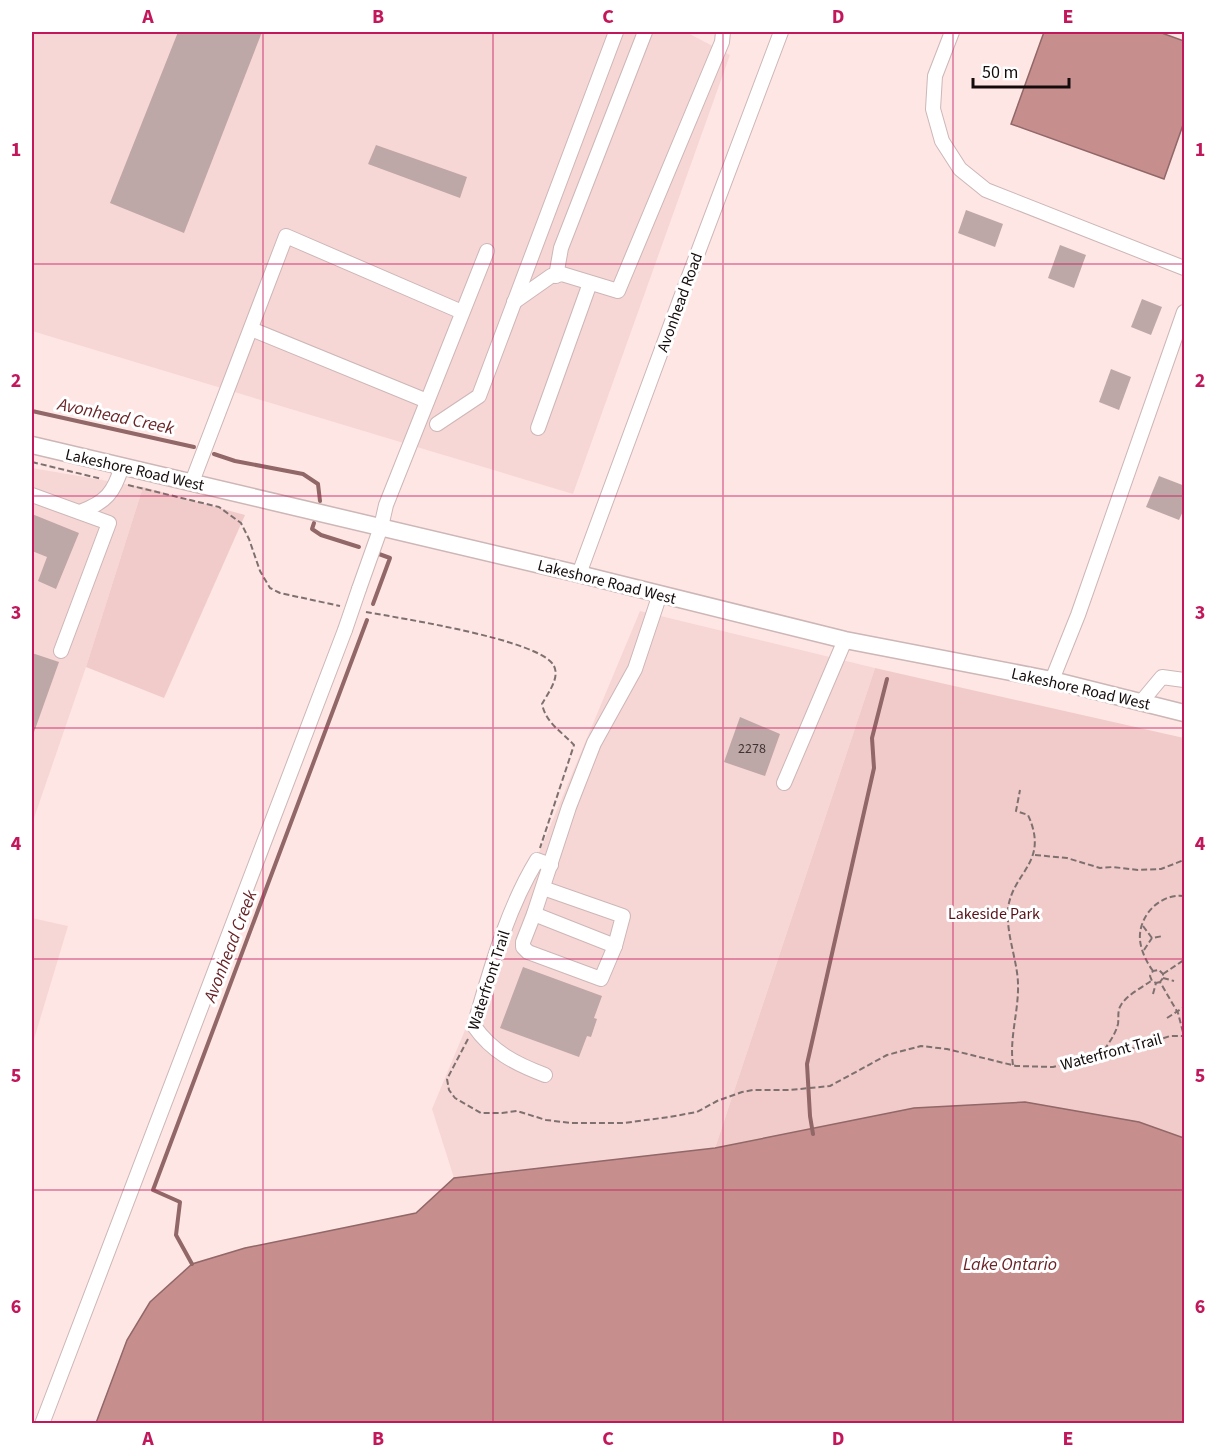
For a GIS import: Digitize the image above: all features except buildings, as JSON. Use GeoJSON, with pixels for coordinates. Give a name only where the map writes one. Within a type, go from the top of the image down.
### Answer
{"type":"FeatureCollection","features":[{"type":"Feature","properties":{"kind":"main road","name":"Lakeshore Road West"},"geometry":{"type":"LineString","coordinates":[[32,445],[579,574],[845,640],[1052,680],[1185,713]]}},
{"type":"Feature","properties":{"kind":"street"},"geometry":{"type":"LineString","coordinates":[[411,441],[479,396],[616,32]]}},
{"type":"Feature","properties":{"kind":"street"},"geometry":{"type":"LineString","coordinates":[[556,276],[561,248],[645,32]]}},
{"type":"Feature","properties":{"kind":"street"},"geometry":{"type":"LineString","coordinates":[[514,302],[551,276],[562,274],[618,291],[723,42],[723,32]]}},
{"type":"Feature","properties":{"kind":"street","name":"Avonhead Road"},"geometry":{"type":"LineString","coordinates":[[579,574],[781,32]]}},
{"type":"Feature","properties":{"kind":"street"},"geometry":{"type":"LineString","coordinates":[[952,32],[935,76],[933,109],[942,141],[960,169],[986,190],[1185,268]]}},
{"type":"Feature","properties":{"kind":"street"},"geometry":{"type":"LineString","coordinates":[[192,482],[286,236],[462,312]]}},
{"type":"Feature","properties":{"kind":"street"},"geometry":{"type":"LineString","coordinates":[[42,1424],[345,630],[381,527],[386,505],[487,251]]}},
{"type":"Feature","properties":{"kind":"street"},"geometry":{"type":"LineString","coordinates":[[538,428],[590,283]]}},
{"type":"Feature","properties":{"kind":"street"},"geometry":{"type":"LineString","coordinates":[[1052,680],[1082,604],[1185,312]]}},
{"type":"Feature","properties":{"kind":"street"},"geometry":{"type":"LineString","coordinates":[[251,329],[426,401]]}},
{"type":"Feature","properties":{"kind":"street"},"geometry":{"type":"LineString","coordinates":[[80,512],[94,507],[111,494],[122,466]]}},
{"type":"Feature","properties":{"kind":"street"},"geometry":{"type":"LineString","coordinates":[[32,495],[109,523],[61,651]]}},
{"type":"Feature","properties":{"kind":"street"},"geometry":{"type":"LineString","coordinates":[[543,888],[623,916],[615,946],[601,979],[528,952],[523,948],[523,942],[569,807],[594,743],[635,669],[660,594]]}},
{"type":"Feature","properties":{"kind":"street"},"geometry":{"type":"LineString","coordinates":[[784,783],[845,640]]}},
{"type":"Feature","properties":{"kind":"street"},"geometry":{"type":"LineString","coordinates":[[1142,701],[1162,677],[1185,681]]}},
{"type":"Feature","properties":{"kind":"street"},"geometry":{"type":"LineString","coordinates":[[537,860],[551,865]]}},
{"type":"Feature","properties":{"kind":"street","name":"Waterfront Trail"},"geometry":{"type":"LineString","coordinates":[[474,1026],[496,951],[522,884],[537,860]]}},
{"type":"Feature","properties":{"kind":"street"},"geometry":{"type":"LineString","coordinates":[[534,914],[615,946]]}},
{"type":"Feature","properties":{"kind":"street"},"geometry":{"type":"LineString","coordinates":[[474,1026],[484,1041],[499,1053],[545,1075]]}},
{"type":"Feature","properties":{"kind":"path"},"geometry":{"type":"LineString","coordinates":[[219,507],[241,522],[260,571],[270,588],[349,608]]}},
{"type":"Feature","properties":{"kind":"path"},"geometry":{"type":"LineString","coordinates":[[361,610],[509,642],[533,650],[549,659],[556,668],[555,677],[542,704],[544,714],[550,724],[562,732],[574,745],[537,860]]}},
{"type":"Feature","properties":{"kind":"path"},"geometry":{"type":"LineString","coordinates":[[1013,1065],[1011,1049],[1018,1004],[1018,983],[1008,909],[1015,890],[1034,855],[1034,828],[1028,815],[1016,811],[1020,790]]}},
{"type":"Feature","properties":{"kind":"path"},"geometry":{"type":"LineString","coordinates":[[1184,845],[1185,853]]}},
{"type":"Feature","properties":{"kind":"path"},"geometry":{"type":"LineString","coordinates":[[1034,855],[1067,858],[1100,868],[1138,870],[1161,869],[1185,860]]}},
{"type":"Feature","properties":{"kind":"path"},"geometry":{"type":"LineString","coordinates":[[1153,971],[1140,941],[1151,907],[1171,897],[1185,897],[1185,921]]}},
{"type":"Feature","properties":{"kind":"path"},"geometry":{"type":"LineString","coordinates":[[1143,926],[1152,938]]}},
{"type":"Feature","properties":{"kind":"path"},"geometry":{"type":"LineString","coordinates":[[1143,951],[1152,938],[1163,936]]}},
{"type":"Feature","properties":{"kind":"path"},"geometry":{"type":"LineString","coordinates":[[1162,974],[1185,960]]}},
{"type":"Feature","properties":{"kind":"path"},"geometry":{"type":"LineString","coordinates":[[1160,963],[1159,970],[1163,978]]}},
{"type":"Feature","properties":{"kind":"path"},"geometry":{"type":"LineString","coordinates":[[1153,971],[1159,970]]}},
{"type":"Feature","properties":{"kind":"path"},"geometry":{"type":"LineString","coordinates":[[1153,971],[1150,976],[1152,981],[1160,982],[1163,978]]}},
{"type":"Feature","properties":{"kind":"path"},"geometry":{"type":"LineString","coordinates":[[1163,978],[1174,981]]}},
{"type":"Feature","properties":{"kind":"path"},"geometry":{"type":"LineString","coordinates":[[1099,1057],[1113,1036],[1121,1006],[1128,997],[1152,981]]}},
{"type":"Feature","properties":{"kind":"path"},"geometry":{"type":"LineString","coordinates":[[1160,982],[1177,1011],[1185,1036]]}},
{"type":"Feature","properties":{"kind":"path"},"geometry":{"type":"LineString","coordinates":[[1153,994],[1156,983]]}},
{"type":"Feature","properties":{"kind":"path"},"geometry":{"type":"LineString","coordinates":[[1167,1018],[1184,1007]]}},
{"type":"Feature","properties":{"kind":"path","name":"Waterfront Trail"},"geometry":{"type":"LineString","coordinates":[[474,1026],[447,1079],[449,1090],[456,1098],[481,1113],[517,1111],[546,1120],[571,1123],[624,1123],[697,1113],[717,1101],[742,1092],[830,1086],[887,1055],[921,1046],[947,1049],[1013,1065],[1053,1067],[1134,1048],[1170,1036],[1185,1036]]}},
{"type":"Feature","properties":{"kind":"shaded area"},"geometry":{"type":"Polygon","coordinates":[[[32,32],[686,32],[730,55],[573,494],[32,331],[32,32]]]}},
{"type":"Feature","properties":{"kind":"shaded area"},"geometry":{"type":"Polygon","coordinates":[[[32,468],[143,487],[86,667],[32,824],[32,468]]]}},
{"type":"Feature","properties":{"kind":"shaded area"},"geometry":{"type":"Polygon","coordinates":[[[640,611],[875,668],[715,1148],[454,1178],[432,1109],[640,611]]]}},
{"type":"Feature","properties":{"kind":"shaded area"},"geometry":{"type":"Polygon","coordinates":[[[32,918],[68,926],[32,1046],[32,918]]]}},
{"type":"Feature","properties":{"kind":"green space"},"geometry":{"type":"Polygon","coordinates":[[[143,487],[245,515],[164,698],[86,667],[143,487]]]}},
{"type":"Feature","properties":{"kind":"green space","name":"Lakeside Park"},"geometry":{"type":"Polygon","coordinates":[[[875,668],[1184,738],[1184,1138],[1139,1122],[1025,1102],[914,1108],[715,1148],[875,668]]]}},
{"type":"Feature","properties":{"kind":"water"},"geometry":{"type":"Polygon","coordinates":[[[1044,32],[1159,32],[1184,41],[1184,122],[1164,179],[1011,124],[1044,32]]]}},
{"type":"Feature","properties":{"kind":"water","name":"Lake Ontario"},"geometry":{"type":"Polygon","coordinates":[[[1025,1102],[1139,1122],[1184,1138],[1184,1423],[96,1423],[127,1340],[150,1302],[192,1264],[245,1248],[416,1213],[454,1178],[715,1148],[914,1108],[1025,1102]]]}},
{"type":"Feature","properties":{"kind":"waterway","name":"Avonhead Creek"},"geometry":{"type":"LineString","coordinates":[[32,411],[194,447]]}},
{"type":"Feature","properties":{"kind":"waterway","name":"Avonhead Creek"},"geometry":{"type":"LineString","coordinates":[[214,454],[235,461],[303,474],[318,484],[320,501]]}},
{"type":"Feature","properties":{"kind":"waterway","name":"Avonhead Creek"},"geometry":{"type":"LineString","coordinates":[[314,523],[312,529],[321,535],[359,547]]}},
{"type":"Feature","properties":{"kind":"waterway","name":"Avonhead Creek"},"geometry":{"type":"LineString","coordinates":[[373,604],[390,558],[379,554]]}},
{"type":"Feature","properties":{"kind":"waterway","name":"Avonhead Creek"},"geometry":{"type":"LineString","coordinates":[[192,1264],[176,1235],[180,1202],[153,1190],[367,620]]}},
{"type":"Feature","properties":{"kind":"waterway"},"geometry":{"type":"LineString","coordinates":[[813,1134],[807,1064],[874,768],[872,738],[887,679]]}}]}
